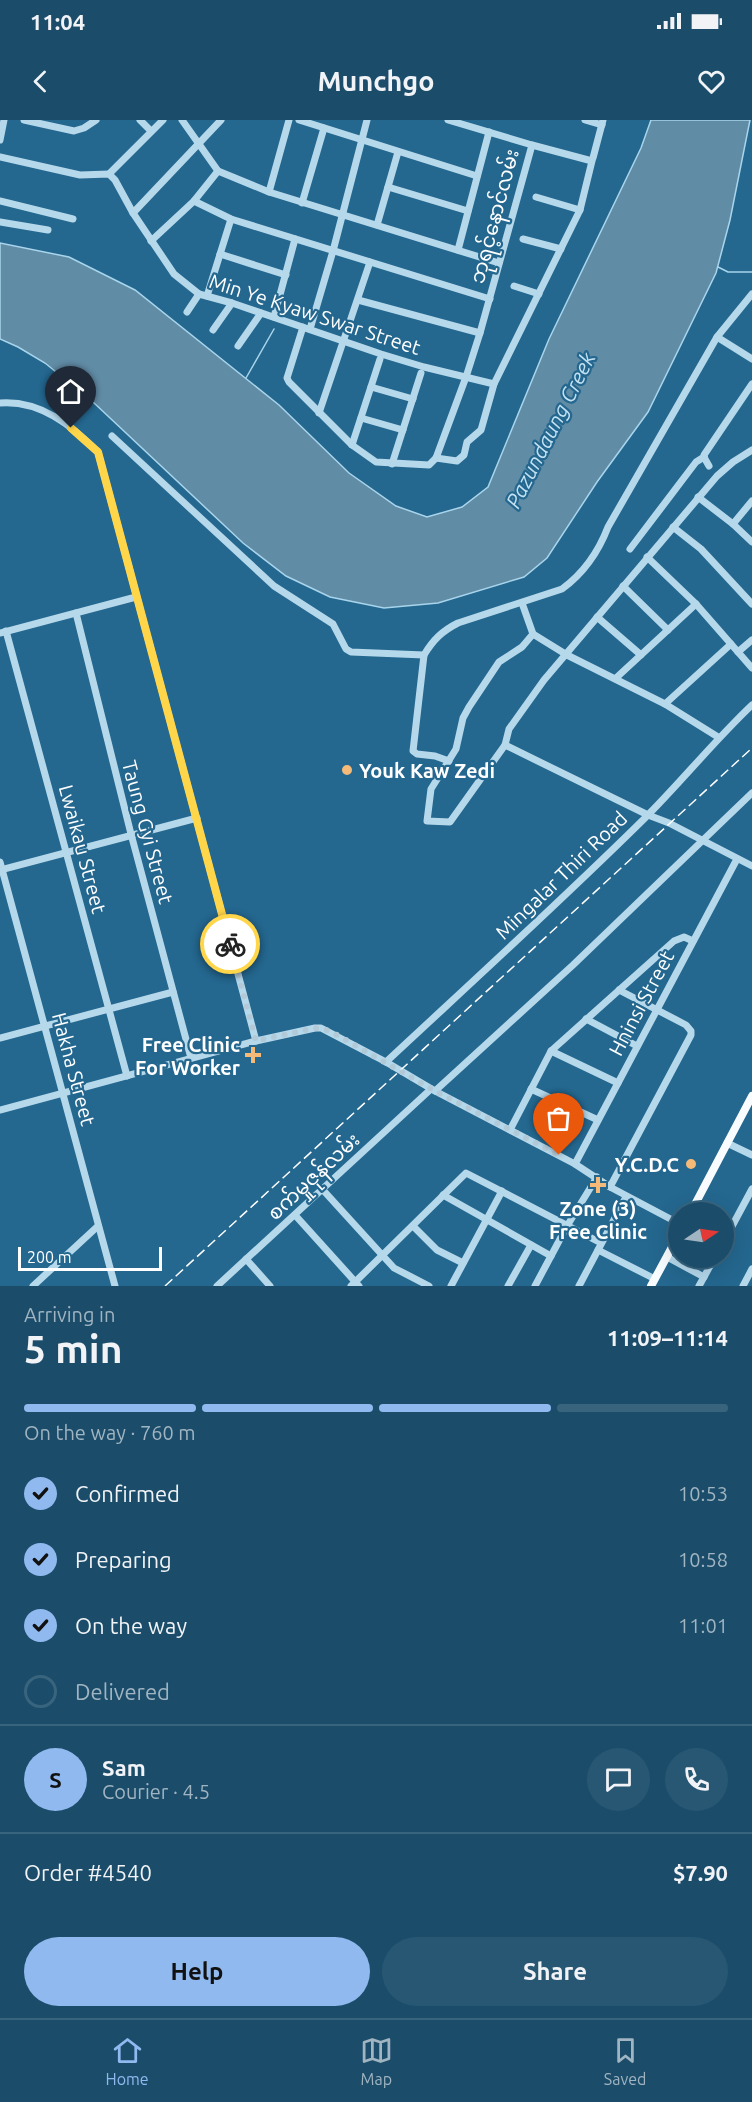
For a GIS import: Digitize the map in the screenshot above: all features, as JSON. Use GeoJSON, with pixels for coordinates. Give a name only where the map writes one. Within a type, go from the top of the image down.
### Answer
{"type":"FeatureCollection","features":[{"type":"Feature","properties":{"kind":"main road"},"geometry":{"type":"LineString","coordinates":[[696,1202],[752,1096]]}},
{"type":"Feature","properties":{"kind":"main road"},"geometry":{"type":"LineString","coordinates":[[653,1282],[667,1257]]}},
{"type":"Feature","properties":{"kind":"street"},"geometry":{"type":"LineString","coordinates":[[0,140],[4,120]]}},
{"type":"Feature","properties":{"kind":"street"},"geometry":{"type":"LineString","coordinates":[[24,120],[74,131],[96,120]]}},
{"type":"Feature","properties":{"kind":"street"},"geometry":{"type":"LineString","coordinates":[[140,120],[151,131]]}},
{"type":"Feature","properties":{"kind":"street"},"geometry":{"type":"LineString","coordinates":[[0,157],[80,175],[109,174],[163,120]]}},
{"type":"Feature","properties":{"kind":"street"},"geometry":{"type":"LineString","coordinates":[[182,120],[218,171],[302,203],[499,263]]}},
{"type":"Feature","properties":{"kind":"street"},"geometry":{"type":"LineString","coordinates":[[133,213],[220,120]]}},
{"type":"Feature","properties":{"kind":"street"},"geometry":{"type":"LineString","coordinates":[[269,192],[289,120]]}},
{"type":"Feature","properties":{"kind":"street"},"geometry":{"type":"LineString","coordinates":[[299,120],[477,176]]}},
{"type":"Feature","properties":{"kind":"street"},"geometry":{"type":"LineString","coordinates":[[367,120],[333,251],[288,380],[352,446],[376,462],[429,465],[436,458],[456,462],[464,455],[467,442],[481,430],[495,384],[580,210],[602,122],[585,120]]}},
{"type":"Feature","properties":{"kind":"street","name":"ဘုရင့်နောင်လမ်း"},"geometry":{"type":"LineString","coordinates":[[436,458],[480,333],[532,145],[448,120]]}},
{"type":"Feature","properties":{"kind":"street"},"geometry":{"type":"LineString","coordinates":[[302,203],[324,128]]}},
{"type":"Feature","properties":{"kind":"street"},"geometry":{"type":"LineString","coordinates":[[458,250],[489,132]]}},
{"type":"Feature","properties":{"kind":"street"},"geometry":{"type":"LineString","coordinates":[[532,145],[593,159]]}},
{"type":"Feature","properties":{"kind":"street"},"geometry":{"type":"LineString","coordinates":[[377,225],[398,152]]}},
{"type":"Feature","properties":{"kind":"street"},"geometry":{"type":"LineString","coordinates":[[151,241],[194,201],[218,171]]}},
{"type":"Feature","properties":{"kind":"street","name":"Min Ye Kyaw Swar Street"},"geometry":{"type":"LineString","coordinates":[[109,174],[174,274],[203,295],[423,367],[495,384]]}},
{"type":"Feature","properties":{"kind":"street"},"geometry":{"type":"LineString","coordinates":[[388,187],[468,211]]}},
{"type":"Feature","properties":{"kind":"street"},"geometry":{"type":"LineString","coordinates":[[536,197],[580,210]]}},
{"type":"Feature","properties":{"kind":"street"},"geometry":{"type":"LineString","coordinates":[[0,201],[73,219]]}},
{"type":"Feature","properties":{"kind":"street"},"geometry":{"type":"LineString","coordinates":[[194,201],[231,219],[490,298]]}},
{"type":"Feature","properties":{"kind":"street"},"geometry":{"type":"LineString","coordinates":[[187,312],[203,295],[231,219]]}},
{"type":"Feature","properties":{"kind":"street"},"geometry":{"type":"LineString","coordinates":[[0,222],[48,230]]}},
{"type":"Feature","properties":{"kind":"street"},"geometry":{"type":"LineString","coordinates":[[523,238],[561,249]]}},
{"type":"Feature","properties":{"kind":"street"},"geometry":{"type":"LineString","coordinates":[[274,317],[295,239]]}},
{"type":"Feature","properties":{"kind":"street"},"geometry":{"type":"LineString","coordinates":[[220,254],[286,275]]}},
{"type":"Feature","properties":{"kind":"street"},"geometry":{"type":"LineString","coordinates":[[319,413],[345,342],[370,262]]}},
{"type":"Feature","properties":{"kind":"street"},"geometry":{"type":"LineString","coordinates":[[514,286],[539,294]]}},
{"type":"Feature","properties":{"kind":"street"},"geometry":{"type":"LineString","coordinates":[[449,761],[435,756],[417,754],[413,751],[423,655],[436,636],[446,629],[562,589],[592,560],[608,527],[717,337],[752,294]]}},
{"type":"Feature","properties":{"kind":"street"},"geometry":{"type":"LineString","coordinates":[[358,300],[480,333]]}},
{"type":"Feature","properties":{"kind":"street"},"geometry":{"type":"LineString","coordinates":[[213,330],[232,303]]}},
{"type":"Feature","properties":{"kind":"street"},"geometry":{"type":"LineString","coordinates":[[238,346],[261,313]]}},
{"type":"Feature","properties":{"kind":"street"},"geometry":{"type":"LineString","coordinates":[[717,337],[752,359]]}},
{"type":"Feature","properties":{"kind":"street"},"geometry":{"type":"LineString","coordinates":[[352,446],[380,359]]}},
{"type":"Feature","properties":{"kind":"street"},"geometry":{"type":"LineString","coordinates":[[392,464],[421,373]]}},
{"type":"Feature","properties":{"kind":"street"},"geometry":{"type":"LineString","coordinates":[[630,549],[696,462],[704,457],[752,384]]}},
{"type":"Feature","properties":{"kind":"street"},"geometry":{"type":"LineString","coordinates":[[371,387],[413,399]]}},
{"type":"Feature","properties":{"kind":"street"},"geometry":{"type":"LineString","coordinates":[[0,403],[26,404],[61,420],[98,452],[256,1041]]}},
{"type":"Feature","properties":{"kind":"street"},"geometry":{"type":"LineString","coordinates":[[361,418],[403,430]]}},
{"type":"Feature","properties":{"kind":"street"},"geometry":{"type":"LineString","coordinates":[[112,436],[274,586],[333,624],[346,649],[351,652],[423,655]]}},
{"type":"Feature","properties":{"kind":"street"},"geometry":{"type":"LineString","coordinates":[[533,634],[522,647],[499,662],[492,670],[463,717],[456,748],[431,789],[427,821],[450,822],[505,745],[509,729],[544,680],[698,497],[733,462],[752,450]]}},
{"type":"Feature","properties":{"kind":"street"},"geometry":{"type":"LineString","coordinates":[[704,457],[709,466]]}},
{"type":"Feature","properties":{"kind":"street"},"geometry":{"type":"LineString","coordinates":[[698,497],[752,542]]}},
{"type":"Feature","properties":{"kind":"street"},"geometry":{"type":"LineString","coordinates":[[733,524],[752,501]]}},
{"type":"Feature","properties":{"kind":"street"},"geometry":{"type":"LineString","coordinates":[[673,527],[700,549],[752,604]]}},
{"type":"Feature","properties":{"kind":"street"},"geometry":{"type":"LineString","coordinates":[[647,557],[696,604],[752,668]]}},
{"type":"Feature","properties":{"kind":"street"},"geometry":{"type":"LineString","coordinates":[[623,586],[668,630]]}},
{"type":"Feature","properties":{"kind":"street"},"geometry":{"type":"LineString","coordinates":[[3,632],[136,597]]}},
{"type":"Feature","properties":{"kind":"street"},"geometry":{"type":"LineString","coordinates":[[522,603],[533,634],[567,655],[665,704],[718,737]]}},
{"type":"Feature","properties":{"kind":"street"},"geometry":{"type":"LineString","coordinates":[[616,678],[696,604]]}},
{"type":"Feature","properties":{"kind":"street","name":"Taung Gyi Street"},"geometry":{"type":"LineString","coordinates":[[76,613],[131,834],[191,1058]]}},
{"type":"Feature","properties":{"kind":"street"},"geometry":{"type":"LineString","coordinates":[[597,617],[641,655]]}},
{"type":"Feature","properties":{"kind":"street","name":"Lwaikau Street"},"geometry":{"type":"LineString","coordinates":[[3,632],[67,852],[127,1076]]}},
{"type":"Feature","properties":{"kind":"street"},"geometry":{"type":"LineString","coordinates":[[738,652],[752,640]]}},
{"type":"Feature","properties":{"kind":"street"},"geometry":{"type":"LineString","coordinates":[[665,704],[731,644]]}},
{"type":"Feature","properties":{"kind":"street","name":"Mingalar Thiri Road"},"geometry":{"type":"LineString","coordinates":[[386,1062],[648,815],[718,737],[752,705]]}},
{"type":"Feature","properties":{"kind":"street"},"geometry":{"type":"LineString","coordinates":[[505,745],[669,823],[752,866]]}},
{"type":"Feature","properties":{"kind":"street","name":"စက်မှုဇုန်လမ်း"},"geometry":{"type":"LineString","coordinates":[[217,1286],[573,965],[752,793]]}},
{"type":"Feature","properties":{"kind":"street"},"geometry":{"type":"LineString","coordinates":[[1,867],[197,818]]}},
{"type":"Feature","properties":{"kind":"street","name":"Hninsi Street"},"geometry":{"type":"LineString","coordinates":[[575,1164],[737,859]]}},
{"type":"Feature","properties":{"kind":"street","name":"Hakha Street"},"geometry":{"type":"LineString","coordinates":[[1,867],[115,1286]]}},
{"type":"Feature","properties":{"kind":"street"},"geometry":{"type":"LineString","coordinates":[[510,1130],[551,1051],[674,941],[684,937],[693,941]]}},
{"type":"Feature","properties":{"kind":"street"},"geometry":{"type":"LineString","coordinates":[[610,1187],[692,1031],[686,1025],[619,990]]}},
{"type":"Feature","properties":{"kind":"street"},"geometry":{"type":"LineString","coordinates":[[0,1038],[173,992]]}},
{"type":"Feature","properties":{"kind":"street"},"geometry":{"type":"LineString","coordinates":[[586,1019],[638,1046]]}},
{"type":"Feature","properties":{"kind":"street"},"geometry":{"type":"LineString","coordinates":[[0,1110],[256,1041],[321,1028],[575,1164],[626,1197],[668,1218]]}},
{"type":"Feature","properties":{"kind":"street"},"geometry":{"type":"LineString","coordinates":[[551,1051],[618,1083]]}},
{"type":"Feature","properties":{"kind":"street"},"geometry":{"type":"LineString","coordinates":[[531,1089],[598,1120]]}},
{"type":"Feature","properties":{"kind":"street"},"geometry":{"type":"LineString","coordinates":[[727,1143],[752,1155]]}},
{"type":"Feature","properties":{"kind":"street"},"geometry":{"type":"LineString","coordinates":[[295,1215],[355,1285],[466,1173],[567,1226],[653,1282]]}},
{"type":"Feature","properties":{"kind":"street"},"geometry":{"type":"LineString","coordinates":[[535,1286],[567,1226],[597,1177]]}},
{"type":"Feature","properties":{"kind":"street"},"geometry":{"type":"LineString","coordinates":[[734,1225],[750,1200],[752,1189]]}},
{"type":"Feature","properties":{"kind":"street"},"geometry":{"type":"LineString","coordinates":[[323,1190],[394,1268],[429,1286]]}},
{"type":"Feature","properties":{"kind":"street"},"geometry":{"type":"LineString","coordinates":[[451,1286],[502,1191]]}},
{"type":"Feature","properties":{"kind":"street"},"geometry":{"type":"LineString","coordinates":[[443,1195],[551,1256]]}},
{"type":"Feature","properties":{"kind":"street"},"geometry":{"type":"LineString","coordinates":[[579,1286],[626,1197]]}},
{"type":"Feature","properties":{"kind":"street"},"geometry":{"type":"LineString","coordinates":[[33,1286],[98,1226]]}},
{"type":"Feature","properties":{"kind":"street"},"geometry":{"type":"LineString","coordinates":[[412,1226],[437,1250],[463,1263]]}},
{"type":"Feature","properties":{"kind":"street"},"geometry":{"type":"LineString","coordinates":[[508,1286],[531,1245]]}},
{"type":"Feature","properties":{"kind":"street"},"geometry":{"type":"LineString","coordinates":[[667,1257],[704,1277]]}},
{"type":"Feature","properties":{"kind":"street"},"geometry":{"type":"LineString","coordinates":[[246,1259],[270,1286]]}},
{"type":"Feature","properties":{"kind":"street"},"geometry":{"type":"LineString","coordinates":[[699,1286],[709,1268]]}},
{"type":"Feature","properties":{"kind":"street"},"geometry":{"type":"LineString","coordinates":[[743,1286],[752,1269]]}},
{"type":"Feature","properties":{"kind":"water","name":"Pazundaung Creek"},"geometry":{"type":"Polygon","coordinates":[[[651,120],[750,120],[730,220],[716,273],[648,412],[597,482],[547,558],[524,577],[438,603],[384,608],[330,597],[286,576],[243,543],[93,402],[45,363],[0,339],[0,243],[69,257],[135,290],[279,405],[349,473],[396,506],[427,517],[462,507],[488,487],[549,339],[641,148],[651,120]]]}},
{"type":"Feature","properties":{"kind":"waterway"},"geometry":{"type":"LineString","coordinates":[[718,267],[728,272],[752,272]]}},
{"type":"Feature","properties":{"kind":"waterway"},"geometry":{"type":"LineString","coordinates":[[246,378],[274,329]]}},
{"type":"Feature","properties":{"kind":"railway"},"geometry":{"type":"LineString","coordinates":[[165,1286],[752,748]]}},
{"type":"Feature","properties":{"kind":"way so far"},"geometry":{"type":"LineString","coordinates":[[230,944],[256,1041],[315,1028],[330,1031],[435,1091],[559,1155]]}},
{"type":"Feature","properties":{"kind":"place","name":"Youk Kaw Zedi"},"geometry":{"type":"Point","coordinates":[347,770]}},
{"type":"Feature","properties":{"kind":"place","name":"Free Clinic For Worker"},"geometry":{"type":"Point","coordinates":[253,1055]}},
{"type":"Feature","properties":{"kind":"place","name":"Y.C.D.C"},"geometry":{"type":"Point","coordinates":[691,1164]}},
{"type":"Feature","properties":{"kind":"place","name":"Zone (3) Free Clinic"},"geometry":{"type":"Point","coordinates":[598,1185]}},
{"type":"Feature","properties":{"kind":"route"},"geometry":{"type":"LineString","coordinates":[[71,428],[98,452],[230,944]]}}]}
